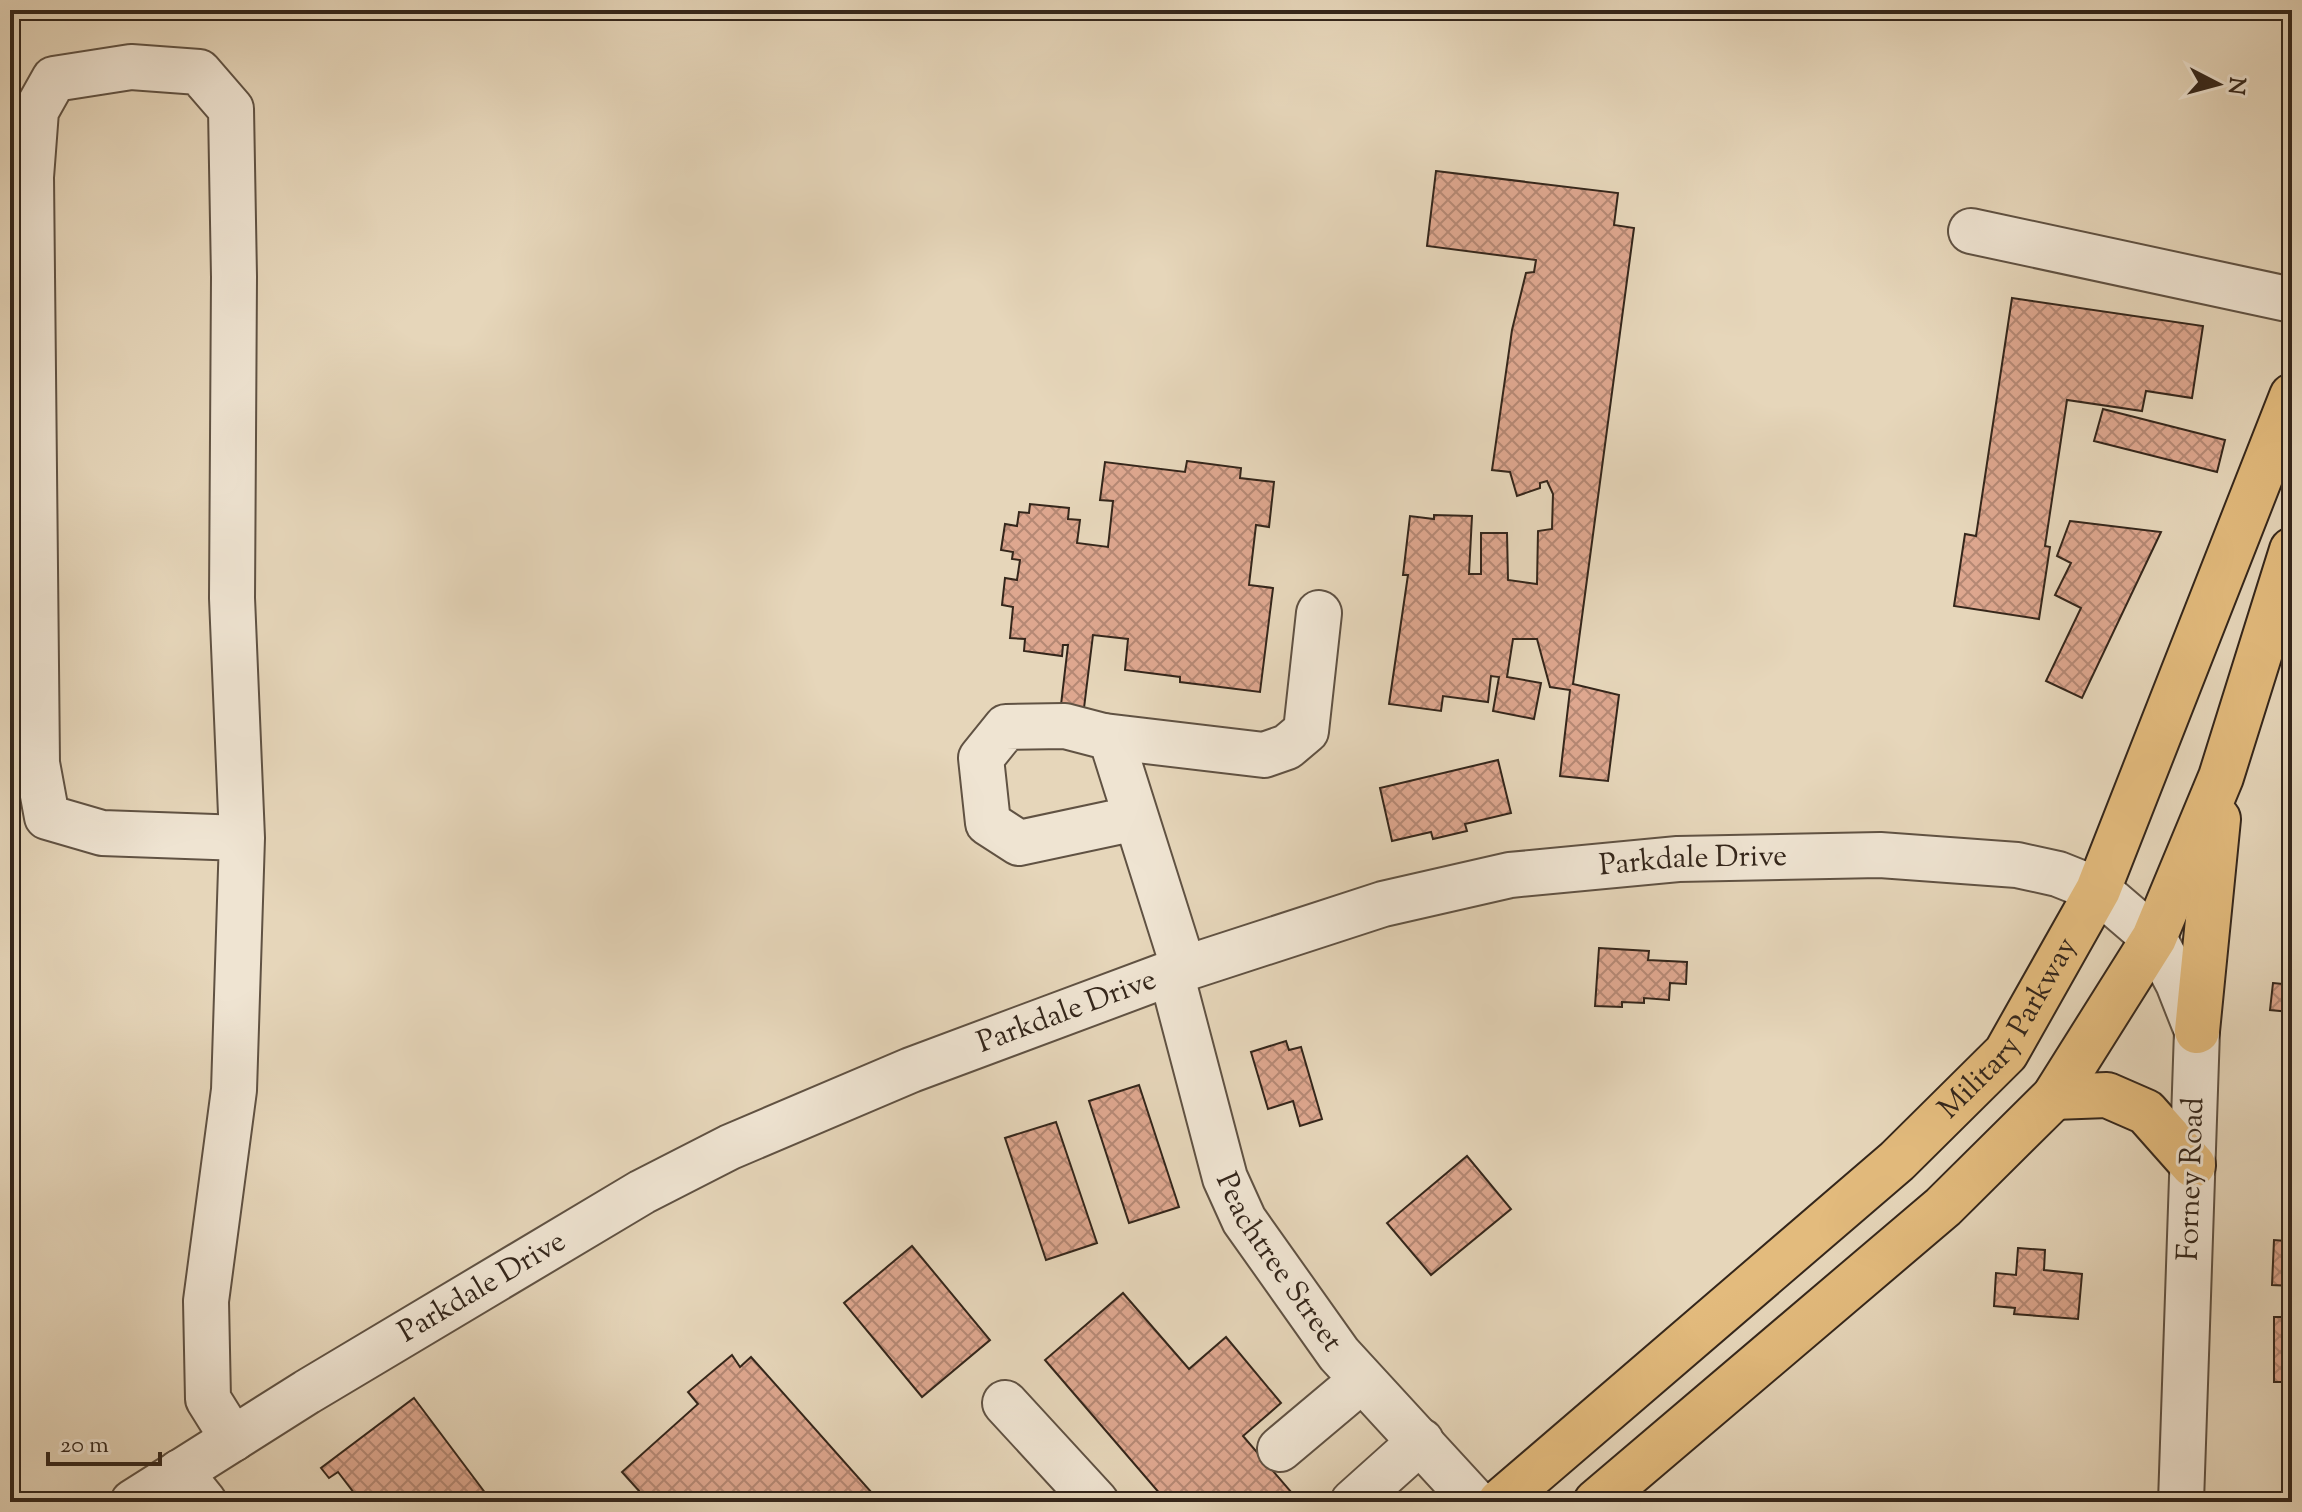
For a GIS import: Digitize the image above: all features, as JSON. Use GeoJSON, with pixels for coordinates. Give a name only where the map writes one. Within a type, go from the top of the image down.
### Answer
{"type":"FeatureCollection","features":[{"type":"Feature","properties":{"kind":"main road","name":"Military Parkway"},"geometry":{"type":"LineString","coordinates":[[1500,1502],[1897,1161],[2006,1053],[2098,890],[2292,396]]}},
{"type":"Feature","properties":{"kind":"main road"},"geometry":{"type":"LineString","coordinates":[[1596,1502],[1943,1207],[2054,1097],[2154,938],[2221,777],[2292,550]]}},
{"type":"Feature","properties":{"kind":"main road"},"geometry":{"type":"LineString","coordinates":[[2203,625],[2260,651]]}},
{"type":"Feature","properties":{"kind":"main road"},"geometry":{"type":"LineString","coordinates":[[2197,1031],[2221,777]]}},
{"type":"Feature","properties":{"kind":"main road"},"geometry":{"type":"LineString","coordinates":[[2054,1097],[2107,1095],[2146,1112],[2193,1165]]}},
{"type":"Feature","properties":{"kind":"street"},"geometry":{"type":"LineString","coordinates":[[233,1439],[208,1399],[206,1301],[234,1090],[242,838],[232,598],[234,277],[231,109],[199,72],[131,67],[54,79],[36,111],[31,177],[37,763],[47,817],[102,833],[242,838]]}},
{"type":"Feature","properties":{"kind":"street"},"geometry":{"type":"LineString","coordinates":[[1971,231],[2292,300]]}},
{"type":"Feature","properties":{"kind":"street"},"geometry":{"type":"LineString","coordinates":[[1136,818],[1019,843],[988,823],[981,758],[1006,727],[1065,726],[1104,736],[1264,755],[1287,747],[1306,731],[1319,613]]}},
{"type":"Feature","properties":{"kind":"street","name":"Peachtree Street"},"geometry":{"type":"LineString","coordinates":[[1104,736],[1111,738],[1136,818],[1178,971],[1225,1178],[1244,1220],[1339,1354],[1475,1502]]}},
{"type":"Feature","properties":{"kind":"street","name":"Parkdale Drive"},"geometry":{"type":"LineString","coordinates":[[133,1502],[192,1487],[233,1439],[307,1392],[642,1192],[730,1147],[911,1070],[1178,971],[1383,904],[1510,875],[1737,856],[1880,855],[2017,865],[2058,874],[2098,890]]}},
{"type":"Feature","properties":{"kind":"street","name":"Forney Road"},"geometry":{"type":"LineString","coordinates":[[2098,890],[2154,938],[2178,983],[2197,1031],[2181,1502]]}},
{"type":"Feature","properties":{"kind":"street"},"geometry":{"type":"LineString","coordinates":[[1280,1449],[1362,1380]]}},
{"type":"Feature","properties":{"kind":"street"},"geometry":{"type":"LineString","coordinates":[[1005,1403],[1096,1502]]}},
{"type":"Feature","properties":{"kind":"street"},"geometry":{"type":"LineString","coordinates":[[1353,1502],[1421,1441]]}},
{"type":"Feature","properties":{"kind":"building"},"geometry":{"type":"Polygon","coordinates":[[[1436,171],[1618,193],[1614,225],[1634,228],[1573,684],[1619,695],[1608,781],[1560,776],[1570,690],[1550,687],[1537,639],[1513,639],[1507,677],[1541,683],[1534,719],[1493,711],[1499,677],[1491,676],[1488,702],[1443,696],[1441,711],[1389,704],[1408,575],[1403,575],[1410,516],[1434,519],[1434,515],[1472,516],[1469,574],[1481,574],[1481,533],[1507,533],[1508,580],[1537,584],[1538,531],[1552,529],[1553,494],[1547,481],[1540,483],[1540,488],[1517,496],[1510,472],[1492,470],[1512,330],[1526,273],[1534,272],[1536,260],[1427,246],[1436,171]]]}},
{"type":"Feature","properties":{"kind":"building"},"geometry":{"type":"Polygon","coordinates":[[[2012,298],[2203,326],[2192,398],[2146,391],[2142,411],[2067,400],[2045,546],[2050,547],[2039,619],[1954,606],[1965,534],[1976,536],[2012,298]]]}},
{"type":"Feature","properties":{"kind":"building"},"geometry":{"type":"Polygon","coordinates":[[[2103,409],[2225,440],[2217,472],[2094,441],[2103,409]]]}},
{"type":"Feature","properties":{"kind":"building"},"geometry":{"type":"Polygon","coordinates":[[[1187,461],[1241,468],[1240,478],[1274,482],[1269,527],[1256,525],[1249,585],[1273,588],[1260,692],[1180,682],[1180,677],[1125,670],[1128,639],[1093,635],[1084,708],[1061,705],[1068,645],[1063,645],[1062,656],[1024,651],[1025,639],[1010,638],[1013,607],[1002,605],[1005,578],[1017,580],[1020,560],[1012,559],[1013,552],[1001,550],[1005,524],[1017,526],[1019,512],[1029,513],[1030,504],[1069,508],[1068,519],[1080,520],[1077,543],[1108,547],[1113,501],[1100,500],[1105,462],[1185,472],[1187,461]]]}},
{"type":"Feature","properties":{"kind":"building"},"geometry":{"type":"Polygon","coordinates":[[[2070,521],[2161,532],[2082,698],[2046,681],[2081,608],[2055,595],[2071,563],[2057,556],[2070,521]]]}},
{"type":"Feature","properties":{"kind":"building"},"geometry":{"type":"Polygon","coordinates":[[[1498,760],[1511,813],[1465,824],[1467,831],[1433,839],[1431,832],[1392,841],[1380,788],[1498,760]]]}},
{"type":"Feature","properties":{"kind":"building"},"geometry":{"type":"Polygon","coordinates":[[[1599,948],[1649,951],[1648,960],[1687,962],[1686,984],[1670,983],[1669,1000],[1644,998],[1644,1003],[1622,1002],[1622,1007],[1595,1006],[1599,948]]]}},
{"type":"Feature","properties":{"kind":"building"},"geometry":{"type":"Polygon","coordinates":[[[2273,983],[2292,985],[2292,1012],[2270,1010],[2273,983]]]}},
{"type":"Feature","properties":{"kind":"building"},"geometry":{"type":"Polygon","coordinates":[[[1286,1041],[1289,1050],[1301,1047],[1322,1119],[1300,1126],[1293,1101],[1268,1109],[1251,1052],[1286,1041]]]}},
{"type":"Feature","properties":{"kind":"building"},"geometry":{"type":"Polygon","coordinates":[[[1139,1085],[1179,1207],[1129,1223],[1089,1101],[1139,1085]]]}},
{"type":"Feature","properties":{"kind":"building"},"geometry":{"type":"Polygon","coordinates":[[[1056,1122],[1097,1243],[1046,1260],[1005,1138],[1056,1122]]]}},
{"type":"Feature","properties":{"kind":"building"},"geometry":{"type":"Polygon","coordinates":[[[1467,1156],[1511,1209],[1431,1275],[1387,1223],[1467,1156]]]}},
{"type":"Feature","properties":{"kind":"building"},"geometry":{"type":"Polygon","coordinates":[[[2289,1215],[2292,1215],[2292,1286],[2272,1285],[2274,1240],[2287,1241],[2289,1215]]]}},
{"type":"Feature","properties":{"kind":"building"},"geometry":{"type":"Polygon","coordinates":[[[912,1246],[990,1340],[922,1397],[844,1303],[912,1246]]]}},
{"type":"Feature","properties":{"kind":"building"},"geometry":{"type":"Polygon","coordinates":[[[2018,1248],[2045,1250],[2044,1270],[2082,1274],[2078,1319],[2014,1314],[2015,1308],[1994,1306],[1996,1273],[2016,1275],[2018,1248]]]}},
{"type":"Feature","properties":{"kind":"building"},"geometry":{"type":"Polygon","coordinates":[[[1123,1293],[1189,1369],[1226,1337],[1281,1403],[1243,1436],[1298,1500],[1167,1502],[1045,1360],[1123,1293]]]}},
{"type":"Feature","properties":{"kind":"building"},"geometry":{"type":"Polygon","coordinates":[[[2274,1317],[2292,1317],[2292,1382],[2274,1382],[2274,1317]]]}},
{"type":"Feature","properties":{"kind":"building"},"geometry":{"type":"Polygon","coordinates":[[[732,1355],[740,1367],[751,1357],[880,1502],[649,1502],[622,1472],[698,1404],[688,1392],[732,1355]]]}},
{"type":"Feature","properties":{"kind":"building"},"geometry":{"type":"Polygon","coordinates":[[[414,1398],[492,1502],[361,1502],[338,1472],[329,1478],[321,1468],[414,1398]]]}}]}
